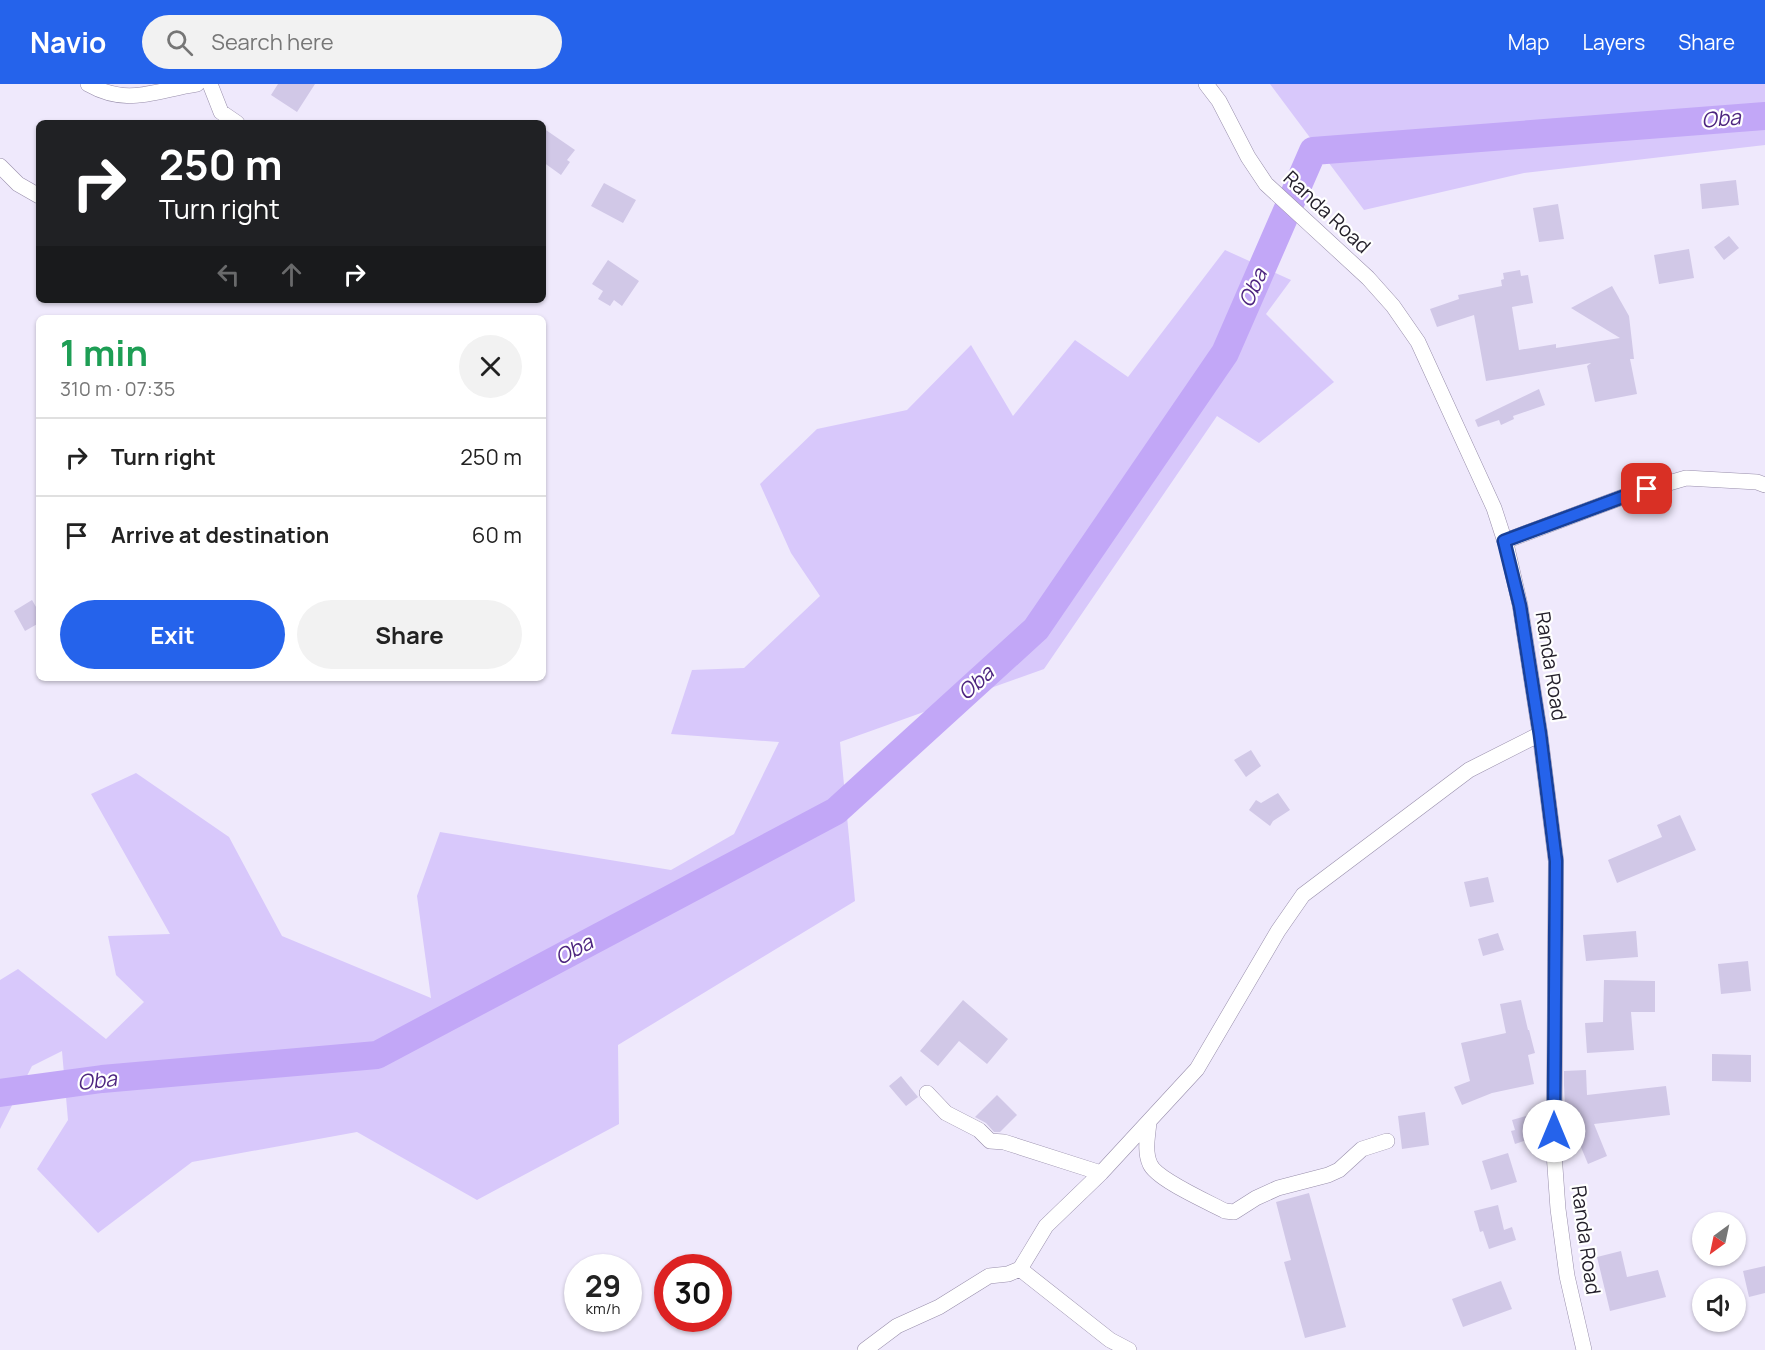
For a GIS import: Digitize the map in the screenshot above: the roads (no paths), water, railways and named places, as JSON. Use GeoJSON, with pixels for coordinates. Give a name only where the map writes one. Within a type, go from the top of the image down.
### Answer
{"type":"FeatureCollection","features":[{"type":"Feature","properties":{"kind":"street"},"geometry":{"type":"LineString","coordinates":[[88,84],[119,95],[148,96],[197,84]]}},
{"type":"Feature","properties":{"kind":"street"},"geometry":{"type":"LineString","coordinates":[[210,84],[221,112],[233,120]]}},
{"type":"Feature","properties":{"kind":"street","name":"Randa Road"},"geometry":{"type":"LineString","coordinates":[[1206,84],[1219,101],[1248,157],[1266,184],[1368,278],[1393,306],[1418,342],[1490,498],[1504,541],[1520,606],[1540,734],[1556,861],[1554,1153],[1558,1209],[1567,1276],[1584,1350]]}},
{"type":"Feature","properties":{"kind":"street"},"geometry":{"type":"LineString","coordinates":[[0,166],[18,184],[36,194]]}},
{"type":"Feature","properties":{"kind":"street"},"geometry":{"type":"LineString","coordinates":[[1504,541],[1628,495],[1686,478],[1757,482],[1765,485]]}},
{"type":"Feature","properties":{"kind":"street"},"geometry":{"type":"LineString","coordinates":[[865,1350],[897,1326],[939,1307],[989,1276],[1008,1274],[1020,1269],[1046,1226],[1101,1173],[1197,1069],[1278,931],[1304,895],[1469,770],[1540,734]]}},
{"type":"Feature","properties":{"kind":"street"},"geometry":{"type":"LineString","coordinates":[[927,1093],[946,1113],[979,1130],[990,1141],[1004,1142],[1101,1173]]}},
{"type":"Feature","properties":{"kind":"street"},"geometry":{"type":"LineString","coordinates":[[1149,1122],[1147,1145],[1150,1164],[1160,1176],[1225,1210],[1234,1212],[1278,1188],[1338,1170],[1362,1149],[1387,1141]]}},
{"type":"Feature","properties":{"kind":"street"},"geometry":{"type":"LineString","coordinates":[[1020,1269],[1110,1340],[1129,1350]]}},
{"type":"Feature","properties":{"kind":"waterway","name":"Oba"},"geometry":{"type":"LineString","coordinates":[[0,1093],[102,1079],[377,1055],[836,811],[1036,629],[1225,353],[1313,151],[1765,116]]}}]}
